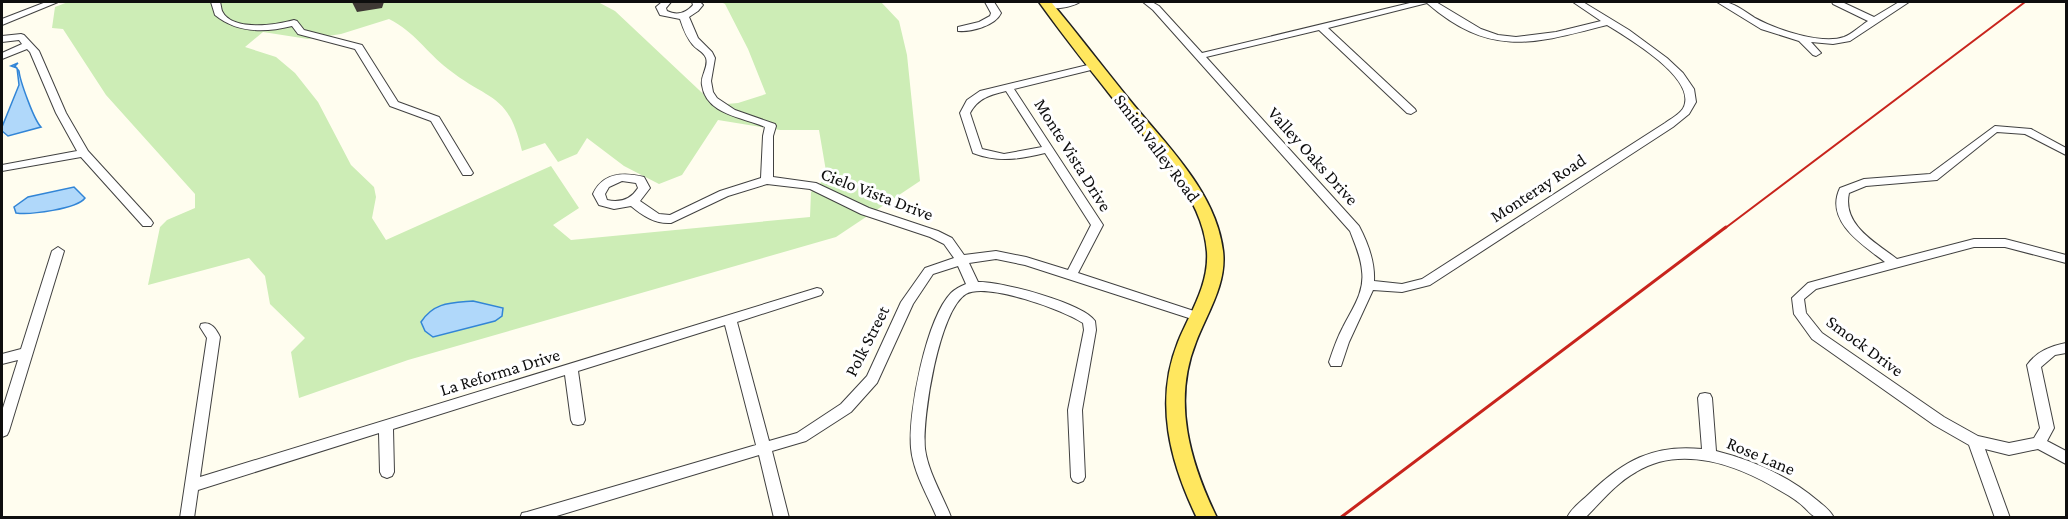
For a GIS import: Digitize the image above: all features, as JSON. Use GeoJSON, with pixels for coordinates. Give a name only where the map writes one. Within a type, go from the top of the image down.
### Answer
{"type":"FeatureCollection","features":[{"type":"Feature","properties":{"kind":"main road","name":"Smith Valley Road"},"geometry":{"type":"LineString","coordinates":[[1047,4],[1181,176],[1209,222],[1215,265],[1210,290],[1181,360],[1175,422],[1185,467],[1207,518]]}},
{"type":"Feature","properties":{"kind":"street"},"geometry":{"type":"LineString","coordinates":[[2,22],[53,2]]}},
{"type":"Feature","properties":{"kind":"street"},"geometry":{"type":"LineString","coordinates":[[216,2],[218,13],[235,24],[265,29],[294,23],[302,33],[359,47],[394,104],[435,119],[467,173]]}},
{"type":"Feature","properties":{"kind":"street"},"geometry":{"type":"LineString","coordinates":[[667,2],[661,7],[663,13],[672,17],[684,16],[697,8],[696,2]]}},
{"type":"Feature","properties":{"kind":"street"},"geometry":{"type":"LineString","coordinates":[[962,28],[982,24],[994,18],[996,13],[989,2]]}},
{"type":"Feature","properties":{"kind":"street"},"geometry":{"type":"LineString","coordinates":[[1047,4],[1075,2]]}},
{"type":"Feature","properties":{"kind":"street","name":"Valley Oaks Drive"},"geometry":{"type":"LineString","coordinates":[[1147,2],[1156,8],[1200,56],[1355,229],[1367,258],[1369,285],[1366,302],[1342,339],[1336,362]]}},
{"type":"Feature","properties":{"kind":"street"},"geometry":{"type":"LineString","coordinates":[[1200,56],[1423,2]]}},
{"type":"Feature","properties":{"kind":"street"},"geometry":{"type":"LineString","coordinates":[[1431,2],[1463,25],[1497,38],[1543,38],[1607,22]]}},
{"type":"Feature","properties":{"kind":"street"},"geometry":{"type":"LineString","coordinates":[[1578,2],[1607,22]]}},
{"type":"Feature","properties":{"kind":"street"},"geometry":{"type":"LineString","coordinates":[[1722,2],[1764,27],[1802,39],[1833,41],[1847,39],[1904,2]]}},
{"type":"Feature","properties":{"kind":"street"},"geometry":{"type":"LineString","coordinates":[[1836,2],[1874,21]]}},
{"type":"Feature","properties":{"kind":"street"},"geometry":{"type":"LineString","coordinates":[[633,201],[648,215],[661,220],[670,220],[680,218],[705,202],[736,189],[767,180],[768,136],[771,126],[762,121],[742,118],[728,111],[712,96],[706,78],[711,63],[709,55],[690,34],[684,16]]}},
{"type":"Feature","properties":{"kind":"street","name":"Monteray Road"},"geometry":{"type":"LineString","coordinates":[[1369,285],[1402,288],[1426,282],[1682,116],[1691,101],[1682,78],[1667,62],[1607,22]]}},
{"type":"Feature","properties":{"kind":"street"},"geometry":{"type":"LineString","coordinates":[[1321,27],[1411,111]]}},
{"type":"Feature","properties":{"kind":"street"},"geometry":{"type":"LineString","coordinates":[[2,39],[21,37],[28,45],[44,69],[61,113],[84,153],[147,223]]}},
{"type":"Feature","properties":{"kind":"street"},"geometry":{"type":"LineString","coordinates":[[1802,39],[1816,52]]}},
{"type":"Feature","properties":{"kind":"street"},"geometry":{"type":"LineString","coordinates":[[2,56],[28,45]]}},
{"type":"Feature","properties":{"kind":"street"},"geometry":{"type":"LineString","coordinates":[[1049,149],[1004,159],[989,157],[976,151],[965,113],[970,102],[984,93],[1096,66]]}},
{"type":"Feature","properties":{"kind":"street","name":"Monte Vista Drive"},"geometry":{"type":"LineString","coordinates":[[1009,88],[1097,225],[1071,275]]}},
{"type":"Feature","properties":{"kind":"street"},"geometry":{"type":"LineString","coordinates":[[1895,264],[1845,219],[1840,199],[1844,191],[1864,183],[1933,177],[1995,129],[2027,131],[2067,152]]}},
{"type":"Feature","properties":{"kind":"street"},"geometry":{"type":"LineString","coordinates":[[2,168],[84,153]]}},
{"type":"Feature","properties":{"kind":"street","name":"Cielo Vista Drive"},"geometry":{"type":"LineString","coordinates":[[767,180],[812,186],[865,212],[934,234],[948,241],[974,286]]}},
{"type":"Feature","properties":{"kind":"street","name":"Smock Drive"},"geometry":{"type":"LineString","coordinates":[[1975,441],[1939,421],[1817,336],[1800,314],[1798,298],[1812,285],[1987,242],[2005,243],[2067,259]]}},
{"type":"Feature","properties":{"kind":"street"},"geometry":{"type":"LineString","coordinates":[[2,431],[58,251]]}},
{"type":"Feature","properties":{"kind":"street","name":"Polk Street"},"geometry":{"type":"LineString","coordinates":[[527,518],[801,437],[846,408],[872,379],[908,303],[929,271],[961,260],[996,255],[1026,261],[1199,317]]}},
{"type":"Feature","properties":{"kind":"street"},"geometry":{"type":"LineString","coordinates":[[944,517],[918,450],[926,373],[945,308],[957,294],[974,286],[990,285],[1064,307],[1079,313],[1089,321],[1090,330],[1075,410],[1078,477]]}},
{"type":"Feature","properties":{"kind":"street","name":"La Reforma Drive"},"geometry":{"type":"LineString","coordinates":[[192,486],[817,292]]}},
{"type":"Feature","properties":{"kind":"street"},"geometry":{"type":"LineString","coordinates":[[730,319],[782,518]]}},
{"type":"Feature","properties":{"kind":"street"},"geometry":{"type":"LineString","coordinates":[[187,518],[214,337],[206,327]]}},
{"type":"Feature","properties":{"kind":"street"},"geometry":{"type":"LineString","coordinates":[[2039,443],[2047,428],[2034,365],[2041,357],[2052,351],[2067,348]]}},
{"type":"Feature","properties":{"kind":"street"},"geometry":{"type":"LineString","coordinates":[[2,359],[26,353]]}},
{"type":"Feature","properties":{"kind":"street"},"geometry":{"type":"LineString","coordinates":[[571,369],[578,420]]}},
{"type":"Feature","properties":{"kind":"street"},"geometry":{"type":"LineString","coordinates":[[1705,398],[1709,455]]}},
{"type":"Feature","properties":{"kind":"street"},"geometry":{"type":"LineString","coordinates":[[386,426],[387,472]]}},
{"type":"Feature","properties":{"kind":"street"},"geometry":{"type":"LineString","coordinates":[[1975,441],[2009,449],[2039,443],[2067,458]]}},
{"type":"Feature","properties":{"kind":"street"},"geometry":{"type":"LineString","coordinates":[[1975,441],[2003,518]]}},
{"type":"Feature","properties":{"kind":"street","name":"Rose Lane"},"geometry":{"type":"LineString","coordinates":[[1581,515],[1635,465],[1654,457],[1672,454],[1709,455],[1767,476],[1793,491],[1827,518]]}},
{"type":"Feature","properties":{"kind":"green space"},"geometry":{"type":"Polygon","coordinates":[[[68,2],[598,2],[615,11],[715,105],[738,103],[766,94],[748,49],[725,4],[721,2],[881,2],[899,21],[907,55],[920,181],[836,237],[408,360],[299,398],[291,352],[305,338],[270,304],[265,276],[249,258],[148,285],[160,227],[167,220],[195,208],[195,194],[106,95],[63,29],[52,28],[55,7],[68,2]],[[389,19],[341,34],[308,39],[263,32],[245,47],[276,57],[295,73],[318,102],[351,165],[374,187],[376,197],[372,218],[386,240],[551,166],[579,208],[553,225],[571,240],[810,217],[811,192],[827,177],[819,130],[780,130],[718,120],[682,175],[659,184],[624,166],[587,138],[577,154],[558,162],[545,143],[522,151],[517,132],[504,108],[496,100],[448,69],[398,24],[389,19]]]}},
{"type":"Feature","properties":{"kind":"water"},"geometry":{"type":"Polygon","coordinates":[[[17,69],[31,109],[41,127],[8,136],[2,131],[2,127],[19,85],[17,69]]]}},
{"type":"Feature","properties":{"kind":"water"},"geometry":{"type":"Polygon","coordinates":[[[74,187],[85,198],[80,202],[42,212],[16,213],[14,207],[28,197],[74,187]]]}},
{"type":"Feature","properties":{"kind":"water"},"geometry":{"type":"Polygon","coordinates":[[[473,301],[503,308],[502,316],[495,321],[433,337],[425,331],[421,322],[437,307],[473,301]]]}},
{"type":"Feature","properties":{"kind":"railway"},"geometry":{"type":"LineString","coordinates":[[1724,229],[2025,2]]}},
{"type":"Feature","properties":{"kind":"railway"},"geometry":{"type":"LineString","coordinates":[[1340,518],[1726,227]]}}]}
